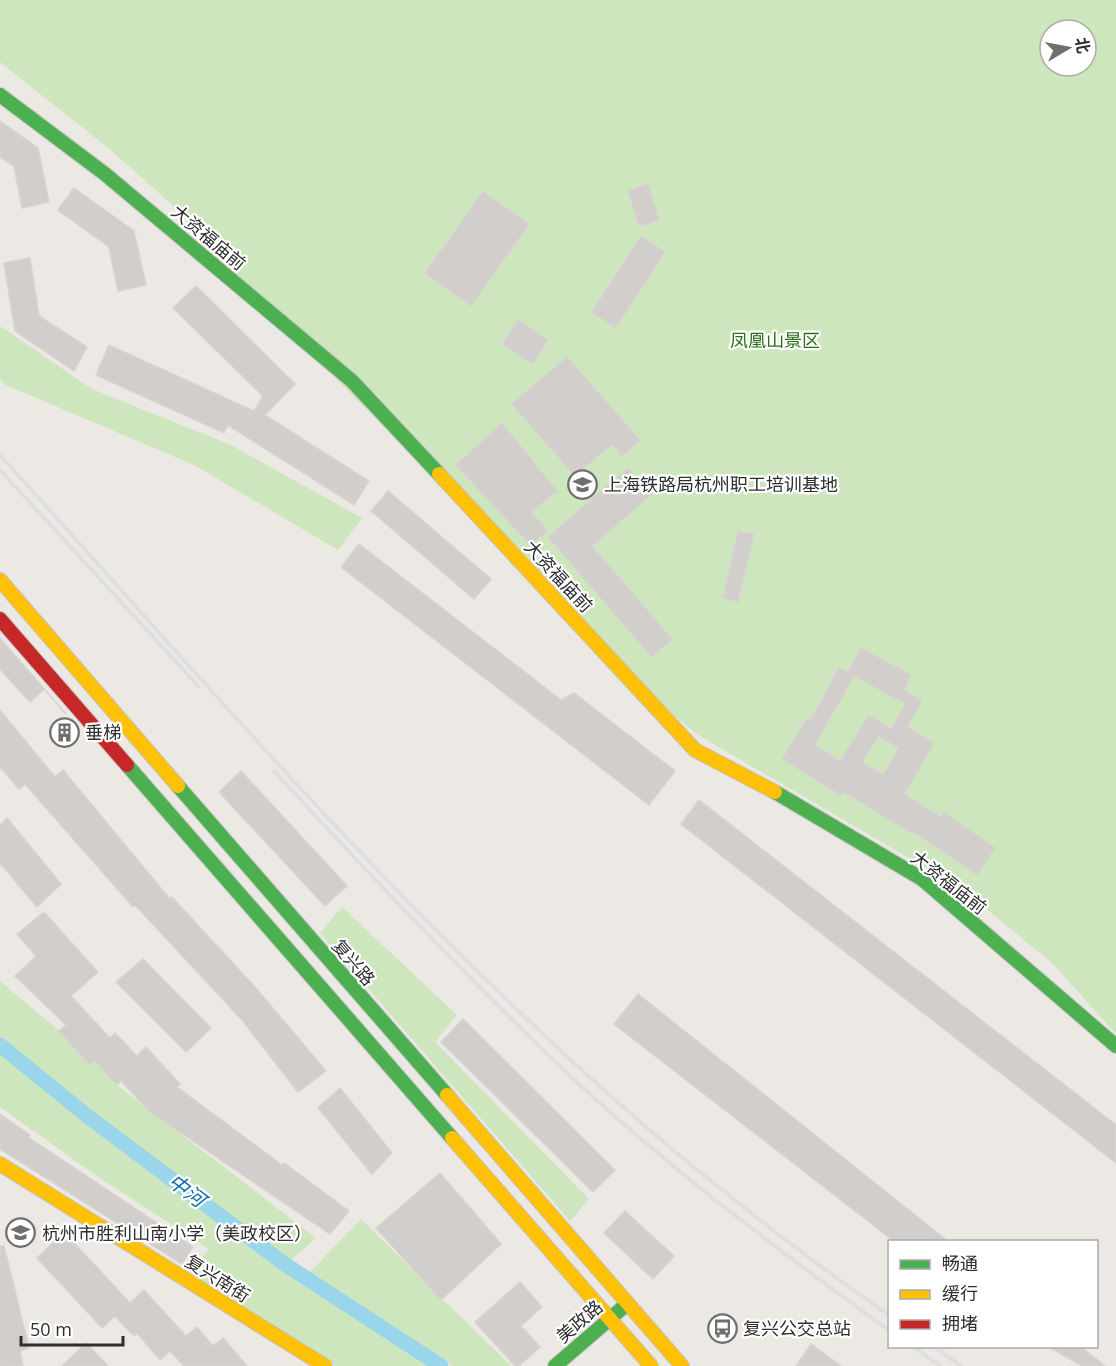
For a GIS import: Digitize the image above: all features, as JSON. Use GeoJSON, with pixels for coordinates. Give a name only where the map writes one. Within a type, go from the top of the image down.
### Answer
{"type":"FeatureCollection","features":[{"type":"Feature","properties":{"kind":"main road","name":"大资福庙前"},"geometry":{"type":"LineString","coordinates":[[0,95],[105,174],[352,381],[695,750],[808,809],[922,879],[1116,1046]]}},
{"type":"Feature","properties":{"kind":"main road","name":"复兴路"},"geometry":{"type":"LineString","coordinates":[[0,580],[682,1366]]}},
{"type":"Feature","properties":{"kind":"main road"},"geometry":{"type":"LineString","coordinates":[[0,613],[18,598]]}},
{"type":"Feature","properties":{"kind":"main road"},"geometry":{"type":"LineString","coordinates":[[0,619],[651,1366]]}},
{"type":"Feature","properties":{"kind":"main road","name":"复兴南街"},"geometry":{"type":"LineString","coordinates":[[0,1164],[325,1366]]}},
{"type":"Feature","properties":{"kind":"main road","name":"美政路"},"geometry":{"type":"LineString","coordinates":[[555,1366],[609,1317],[627,1304]]}},
{"type":"Feature","properties":{"kind":"green space","name":"凤凰山景区"},"geometry":{"type":"Polygon","coordinates":[[[0,0],[1116,0],[1116,1034],[1052,963],[990,912],[938,875],[698,735],[637,684],[311,353],[181,213],[112,151],[0,62],[0,0]]]}},
{"type":"Feature","properties":{"kind":"green space"},"geometry":{"type":"Polygon","coordinates":[[[0,326],[92,389],[229,444],[362,518],[338,550],[196,466],[6,385],[0,379],[0,326]]]}},
{"type":"Feature","properties":{"kind":"green space"},"geometry":{"type":"Polygon","coordinates":[[[342,907],[457,1015],[435,1042],[589,1199],[570,1221],[320,933],[342,907]]]}},
{"type":"Feature","properties":{"kind":"green space"},"geometry":{"type":"Polygon","coordinates":[[[0,981],[95,1061],[117,1085],[316,1238],[286,1265],[9,1052],[0,1044],[0,981]]]}},
{"type":"Feature","properties":{"kind":"green space"},"geometry":{"type":"Polygon","coordinates":[[[0,1054],[292,1276],[430,1366],[330,1366],[188,1274],[209,1249],[91,1172],[0,1107],[0,1054]]]}},
{"type":"Feature","properties":{"kind":"green space"},"geometry":{"type":"Polygon","coordinates":[[[361,1219],[511,1366],[453,1366],[310,1272],[361,1219]]]}},
{"type":"Feature","properties":{"kind":"building"},"geometry":{"type":"Polygon","coordinates":[[[0,121],[38,148],[49,202],[22,208],[14,166],[0,157],[0,121]]]}},
{"type":"Feature","properties":{"kind":"building"},"geometry":{"type":"Polygon","coordinates":[[[648,184],[659,220],[639,226],[628,191],[648,184]]]}},
{"type":"Feature","properties":{"kind":"building"},"geometry":{"type":"Polygon","coordinates":[[[74,188],[134,231],[146,285],[118,291],[109,247],[58,210],[74,188]]]}},
{"type":"Feature","properties":{"kind":"building"},"geometry":{"type":"Polygon","coordinates":[[[483,191],[529,224],[471,306],[425,273],[483,191]]]}},
{"type":"Feature","properties":{"kind":"building"},"geometry":{"type":"Polygon","coordinates":[[[641,236],[665,252],[616,328],[592,312],[641,236]]]}},
{"type":"Feature","properties":{"kind":"building"},"geometry":{"type":"Polygon","coordinates":[[[30,258],[39,316],[87,347],[74,371],[15,331],[4,263],[30,258]]]}},
{"type":"Feature","properties":{"kind":"building"},"geometry":{"type":"Polygon","coordinates":[[[196,286],[295,384],[265,415],[369,481],[354,505],[228,425],[224,433],[96,375],[109,345],[254,411],[263,396],[173,308],[196,286]]]}},
{"type":"Feature","properties":{"kind":"building"},"geometry":{"type":"Polygon","coordinates":[[[518,320],[548,340],[533,364],[502,344],[518,320]]]}},
{"type":"Feature","properties":{"kind":"building"},"geometry":{"type":"Polygon","coordinates":[[[567,357],[640,440],[622,456],[612,444],[575,476],[512,404],[567,357]]]}},
{"type":"Feature","properties":{"kind":"building"},"geometry":{"type":"Polygon","coordinates":[[[502,423],[557,491],[531,512],[548,530],[531,546],[456,465],[502,423]]]}},
{"type":"Feature","properties":{"kind":"building"},"geometry":{"type":"Polygon","coordinates":[[[628,468],[651,495],[592,546],[672,639],[652,657],[548,537],[628,468]]]}},
{"type":"Feature","properties":{"kind":"building"},"geometry":{"type":"Polygon","coordinates":[[[388,491],[491,579],[474,599],[371,511],[388,491]]]}},
{"type":"Feature","properties":{"kind":"building"},"geometry":{"type":"Polygon","coordinates":[[[738,531],[754,534],[738,602],[723,598],[738,531]]]}},
{"type":"Feature","properties":{"kind":"building"},"geometry":{"type":"Polygon","coordinates":[[[359,544],[561,700],[574,693],[675,771],[649,805],[341,567],[359,544]]]}},
{"type":"Feature","properties":{"kind":"building"},"geometry":{"type":"Polygon","coordinates":[[[0,638],[66,714],[44,689],[30,702],[0,669],[0,638]]]}},
{"type":"Feature","properties":{"kind":"building"},"geometry":{"type":"Polygon","coordinates":[[[861,648],[911,675],[904,690],[922,701],[907,727],[934,743],[904,794],[941,817],[944,812],[995,848],[977,875],[914,832],[913,834],[844,792],[842,796],[782,759],[807,718],[810,721],[839,668],[848,672],[861,648]],[[854,676],[815,745],[840,761],[869,715],[891,729],[906,704],[854,676]],[[879,736],[862,762],[883,775],[899,748],[879,736]]]}},
{"type":"Feature","properties":{"kind":"building"},"geometry":{"type":"Polygon","coordinates":[[[0,710],[55,777],[63,770],[169,898],[172,897],[255,987],[326,1071],[298,1092],[242,1020],[135,905],[133,907],[25,784],[19,789],[0,767],[0,710]]]}},
{"type":"Feature","properties":{"kind":"building"},"geometry":{"type":"Polygon","coordinates":[[[241,771],[347,886],[325,906],[219,792],[241,771]]]}},
{"type":"Feature","properties":{"kind":"building"},"geometry":{"type":"Polygon","coordinates":[[[699,800],[1116,1125],[1116,1163],[681,824],[699,800]]]}},
{"type":"Feature","properties":{"kind":"building"},"geometry":{"type":"Polygon","coordinates":[[[7,818],[61,884],[37,907],[0,863],[0,825],[7,818]]]}},
{"type":"Feature","properties":{"kind":"building"},"geometry":{"type":"Polygon","coordinates":[[[44,912],[98,972],[71,996],[110,1038],[115,1033],[137,1056],[146,1047],[180,1084],[177,1087],[282,1165],[284,1163],[349,1211],[330,1234],[150,1112],[121,1081],[117,1085],[95,1061],[89,1064],[59,1031],[66,1025],[15,976],[36,956],[17,934],[44,912]]]}},
{"type":"Feature","properties":{"kind":"building"},"geometry":{"type":"Polygon","coordinates":[[[143,959],[211,1028],[186,1052],[116,982],[143,959]]]}},
{"type":"Feature","properties":{"kind":"building"},"geometry":{"type":"Polygon","coordinates":[[[638,994],[946,1240],[892,1240],[614,1024],[638,994]]]}},
{"type":"Feature","properties":{"kind":"building"},"geometry":{"type":"Polygon","coordinates":[[[463,1019],[615,1170],[593,1192],[441,1042],[463,1019]]]}},
{"type":"Feature","properties":{"kind":"building"},"geometry":{"type":"Polygon","coordinates":[[[340,1088],[392,1153],[372,1174],[318,1108],[340,1088]]]}},
{"type":"Feature","properties":{"kind":"building"},"geometry":{"type":"Polygon","coordinates":[[[0,1114],[30,1135],[28,1137],[193,1247],[182,1264],[0,1149],[0,1114]]]}},
{"type":"Feature","properties":{"kind":"building"},"geometry":{"type":"Polygon","coordinates":[[[440,1173],[501,1244],[441,1300],[376,1228],[440,1173]]]}},
{"type":"Feature","properties":{"kind":"building"},"geometry":{"type":"Polygon","coordinates":[[[625,1211],[674,1256],[653,1279],[604,1233],[625,1211]]]}},
{"type":"Feature","properties":{"kind":"building"},"geometry":{"type":"Polygon","coordinates":[[[64,1232],[130,1303],[144,1290],[186,1336],[197,1327],[213,1346],[223,1338],[247,1366],[184,1366],[170,1351],[160,1360],[137,1333],[134,1336],[115,1316],[102,1328],[37,1258],[64,1232]]]}},
{"type":"Feature","properties":{"kind":"building"},"geometry":{"type":"Polygon","coordinates":[[[0,1246],[4,1246],[29,1348],[20,1351],[23,1366],[0,1366],[0,1246]]]}},
{"type":"Feature","properties":{"kind":"building"},"geometry":{"type":"Polygon","coordinates":[[[520,1282],[542,1307],[521,1326],[540,1347],[519,1366],[515,1366],[475,1322],[520,1282]]]}},
{"type":"Feature","properties":{"kind":"building"},"geometry":{"type":"Polygon","coordinates":[[[86,1343],[108,1366],[62,1366],[86,1343]]]}},
{"type":"Feature","properties":{"kind":"building"},"geometry":{"type":"Polygon","coordinates":[[[811,1344],[841,1366],[796,1366],[811,1344]]]}},
{"type":"Feature","properties":{"kind":"building"},"geometry":{"type":"Polygon","coordinates":[[[1051,1348],[1082,1348],[1105,1366],[1082,1366],[1051,1348]]]}},
{"type":"Feature","properties":{"kind":"waterway","name":"中河"},"geometry":{"type":"LineString","coordinates":[[0,1045],[86,1115],[286,1265],[441,1366]]}},
{"type":"Feature","properties":{"kind":"railway"},"geometry":{"type":"LineString","coordinates":[[0,455],[308,797],[371,864],[501,994],[593,1080],[689,1163],[788,1242],[888,1315]]}},
{"type":"Feature","properties":{"kind":"railway"},"geometry":{"type":"LineString","coordinates":[[0,470],[198,686]]}},
{"type":"Feature","properties":{"kind":"railway"},"geometry":{"type":"LineString","coordinates":[[274,771],[445,953],[591,1095],[716,1200],[888,1330]]}},
{"type":"Feature","properties":{"kind":"railway"},"geometry":{"type":"LineString","coordinates":[[915,1348],[940,1366]]}},
{"type":"Feature","properties":{"kind":"railway"},"geometry":{"type":"LineString","coordinates":[[936,1348],[961,1366]]}},
{"type":"Feature","properties":{"kind":"traffic: fast"},"geometry":{"type":"LineString","coordinates":[[0,95],[105,174],[352,381],[439,474]]}},
{"type":"Feature","properties":{"kind":"traffic: fast"},"geometry":{"type":"LineString","coordinates":[[127,765],[452,1138]]}},
{"type":"Feature","properties":{"kind":"traffic: fast"},"geometry":{"type":"LineString","coordinates":[[178,786],[447,1095]]}},
{"type":"Feature","properties":{"kind":"traffic: fast"},"geometry":{"type":"LineString","coordinates":[[775,792],[922,879],[1116,1046]]}},
{"type":"Feature","properties":{"kind":"traffic: fast"},"geometry":{"type":"LineString","coordinates":[[555,1366],[627,1304]]}},
{"type":"Feature","properties":{"kind":"traffic: slow"},"geometry":{"type":"LineString","coordinates":[[439,474],[695,750],[775,792]]}},
{"type":"Feature","properties":{"kind":"traffic: slow"},"geometry":{"type":"LineString","coordinates":[[0,580],[178,786]]}},
{"type":"Feature","properties":{"kind":"traffic: slow"},"geometry":{"type":"LineString","coordinates":[[447,1095],[682,1366]]}},
{"type":"Feature","properties":{"kind":"traffic: slow"},"geometry":{"type":"LineString","coordinates":[[452,1138],[651,1366]]}},
{"type":"Feature","properties":{"kind":"traffic: slow"},"geometry":{"type":"LineString","coordinates":[[0,1164],[325,1366]]}},
{"type":"Feature","properties":{"kind":"traffic: jam"},"geometry":{"type":"LineString","coordinates":[[0,619],[127,765]]}},
{"type":"Feature","properties":{"kind":"place","name":"上海铁路局杭州职工培训基地"},"geometry":{"type":"Point","coordinates":[583,484]}},
{"type":"Feature","properties":{"kind":"place","name":"垂梯"},"geometry":{"type":"Point","coordinates":[64,732]}},
{"type":"Feature","properties":{"kind":"place","name":"杭州市胜利山南小学（美政校区）"},"geometry":{"type":"Point","coordinates":[21,1233]}},
{"type":"Feature","properties":{"kind":"place","name":"复兴公交总站"},"geometry":{"type":"Point","coordinates":[722,1328]}}]}
